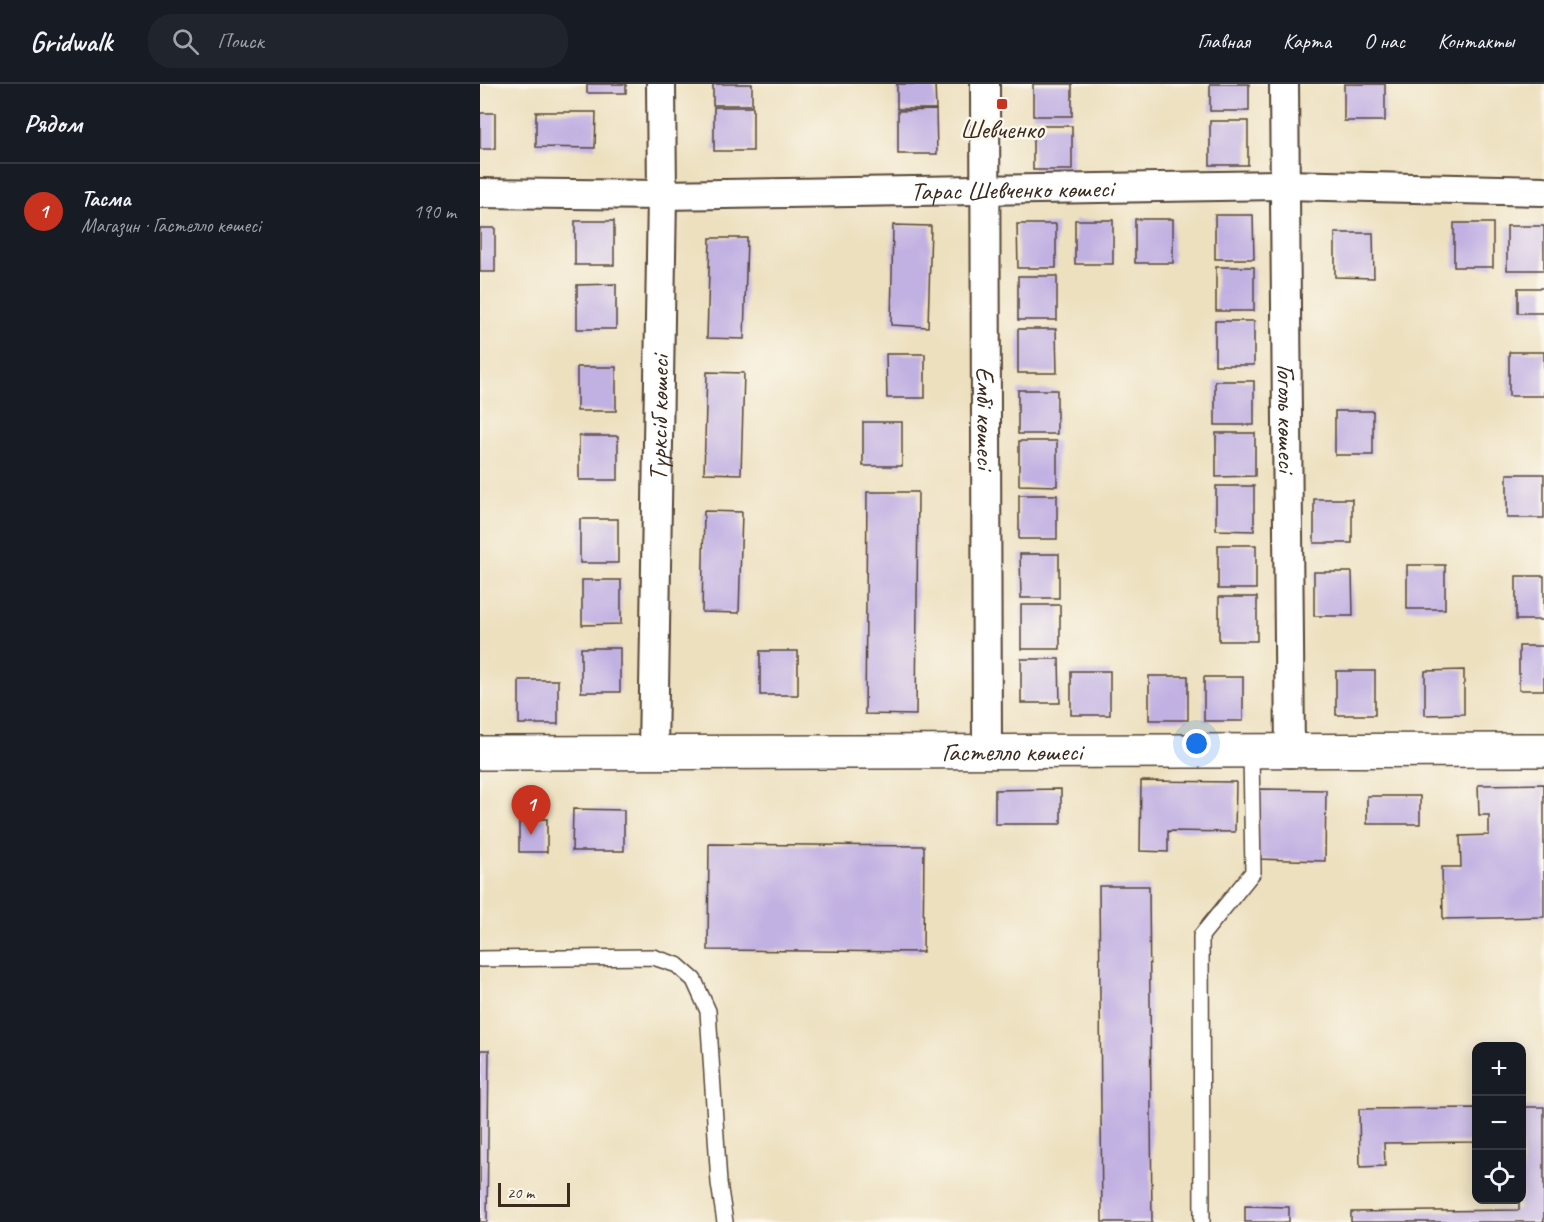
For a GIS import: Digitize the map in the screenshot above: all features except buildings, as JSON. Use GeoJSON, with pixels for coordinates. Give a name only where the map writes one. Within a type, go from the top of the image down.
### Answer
{"type":"FeatureCollection","features":[{"type":"Feature","properties":{"kind":"street","name":"Түрксіб көшесі"},"geometry":{"type":"LineString","coordinates":[[653,752],[662,195],[661,84]]}},
{"type":"Feature","properties":{"kind":"street","name":"Ембі көшесі"},"geometry":{"type":"LineString","coordinates":[[985,84],[987,753]]}},
{"type":"Feature","properties":{"kind":"street","name":"Гоголь көшесі"},"geometry":{"type":"LineString","coordinates":[[1284,84],[1290,753]]}},
{"type":"Feature","properties":{"kind":"street","name":"Тарас Шевченко көшесі"},"geometry":{"type":"LineString","coordinates":[[480,193],[662,195],[1284,185],[1544,191]]}},
{"type":"Feature","properties":{"kind":"street","name":"Гастелло көшесі"},"geometry":{"type":"LineString","coordinates":[[480,753],[1290,753],[1544,750]]}},
{"type":"Feature","properties":{"kind":"lane"},"geometry":{"type":"LineString","coordinates":[[1202,1222],[1201,936],[1253,872],[1251,753]]}},
{"type":"Feature","properties":{"kind":"lane"},"geometry":{"type":"LineString","coordinates":[[480,959],[652,957],[677,965],[694,980],[708,1011],[719,1182],[725,1222]]}},
{"type":"Feature","properties":{"kind":"place","name":"Шевченко"},"geometry":{"type":"Point","coordinates":[1002,104]}},
{"type":"Feature","properties":{"kind":"place","name":"Тасма"},"geometry":{"type":"Point","coordinates":[531,835]}}]}
